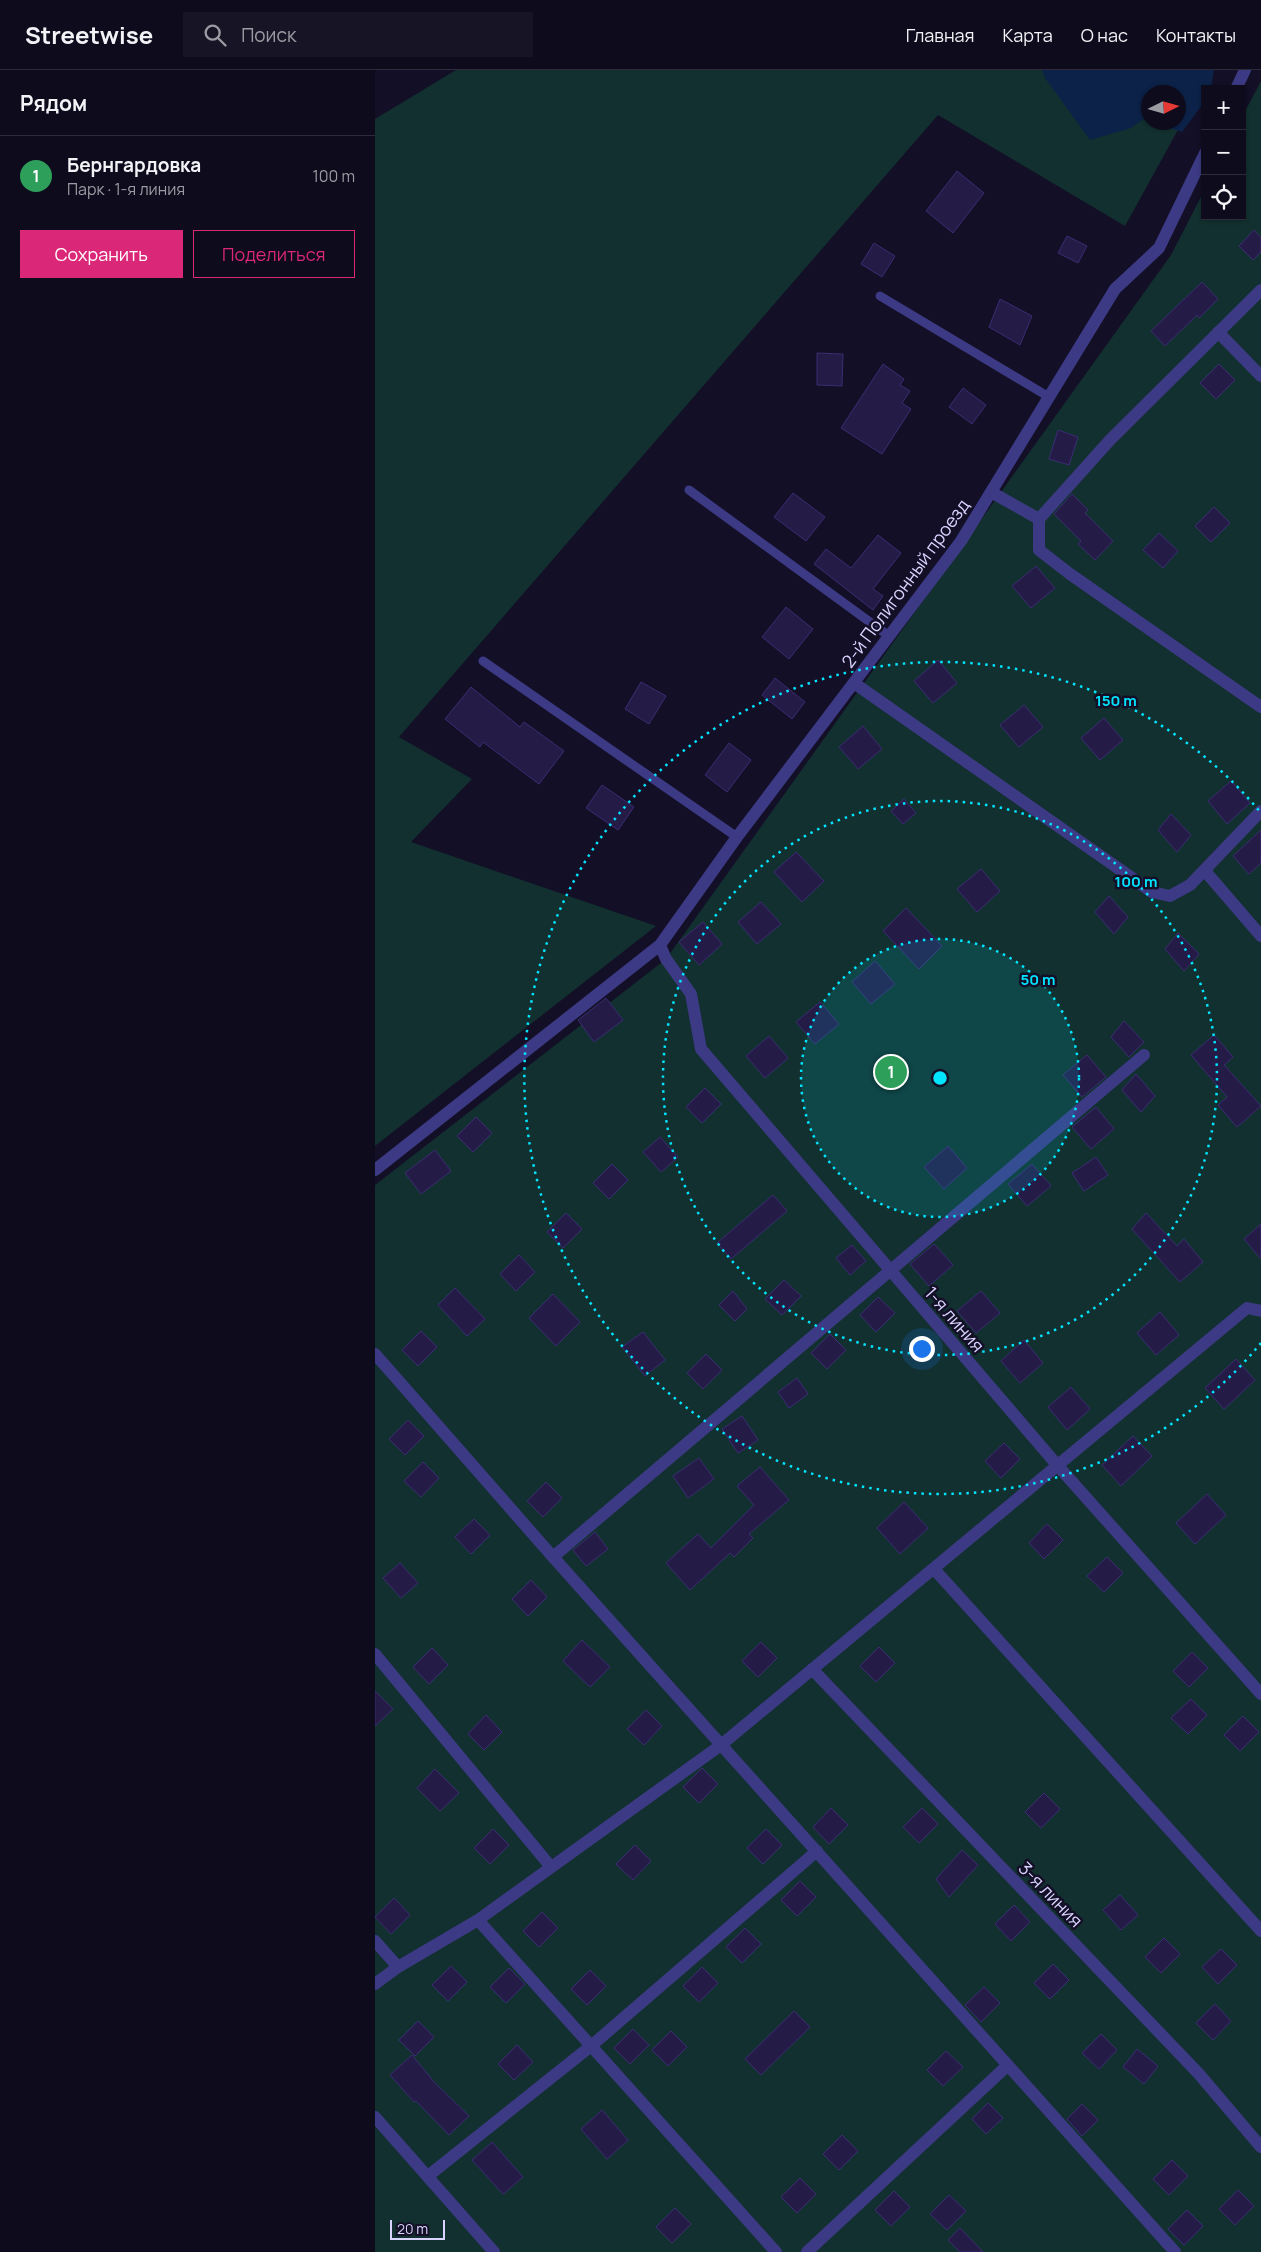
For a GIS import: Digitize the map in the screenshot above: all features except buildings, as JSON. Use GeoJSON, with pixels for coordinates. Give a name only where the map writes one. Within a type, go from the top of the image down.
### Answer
{"type":"FeatureCollection","features":[{"type":"Feature","properties":{"kind":"street"},"geometry":{"type":"LineString","coordinates":[[1238,85],[1245,70]]}},
{"type":"Feature","properties":{"kind":"street","name":"2-й Полигонный проезд"},"geometry":{"type":"LineString","coordinates":[[375,1170],[659,945],[737,837],[961,541],[1115,289],[1159,248],[1201,161]]}},
{"type":"Feature","properties":{"kind":"street"},"geometry":{"type":"LineString","coordinates":[[1261,290],[1110,440],[1039,520],[1039,550],[1070,574],[1261,707]]}},
{"type":"Feature","properties":{"kind":"street"},"geometry":{"type":"LineString","coordinates":[[1218,332],[1261,376]]}},
{"type":"Feature","properties":{"kind":"street"},"geometry":{"type":"LineString","coordinates":[[991,492],[1039,520]]}},
{"type":"Feature","properties":{"kind":"street"},"geometry":{"type":"LineString","coordinates":[[853,683],[1152,892],[1170,896],[1190,885],[1261,811]]}},
{"type":"Feature","properties":{"kind":"street"},"geometry":{"type":"LineString","coordinates":[[1205,871],[1261,936]]}},
{"type":"Feature","properties":{"kind":"street","name":"1-я линия"},"geometry":{"type":"LineString","coordinates":[[659,945],[666,960],[691,994],[701,1049],[1058,1466],[1261,1694]]}},
{"type":"Feature","properties":{"kind":"street"},"geometry":{"type":"LineString","coordinates":[[553,1557],[1144,1055]]}},
{"type":"Feature","properties":{"kind":"street"},"geometry":{"type":"LineString","coordinates":[[375,1984],[478,1920],[721,1744],[1247,1308],[1261,1311]]}},
{"type":"Feature","properties":{"kind":"street"},"geometry":{"type":"LineString","coordinates":[[375,1354],[553,1557],[1175,2252]]}},
{"type":"Feature","properties":{"kind":"street"},"geometry":{"type":"LineString","coordinates":[[934,1569],[1261,1931]]}},
{"type":"Feature","properties":{"kind":"street"},"geometry":{"type":"LineString","coordinates":[[375,1654],[551,1867]]}},
{"type":"Feature","properties":{"kind":"street","name":"3-я линия"},"geometry":{"type":"LineString","coordinates":[[812,1669],[1199,2074],[1261,2147]]}},
{"type":"Feature","properties":{"kind":"street"},"geometry":{"type":"LineString","coordinates":[[428,2176],[591,2046],[817,1852]]}},
{"type":"Feature","properties":{"kind":"street"},"geometry":{"type":"LineString","coordinates":[[478,1920],[776,2252]]}},
{"type":"Feature","properties":{"kind":"street"},"geometry":{"type":"LineString","coordinates":[[375,1941],[398,1968]]}},
{"type":"Feature","properties":{"kind":"street"},"geometry":{"type":"LineString","coordinates":[[807,2252],[1008,2065]]}},
{"type":"Feature","properties":{"kind":"street"},"geometry":{"type":"LineString","coordinates":[[375,2117],[494,2252]]}},
{"type":"Feature","properties":{"kind":"lane"},"geometry":{"type":"LineString","coordinates":[[880,296],[1049,397]]}},
{"type":"Feature","properties":{"kind":"lane"},"geometry":{"type":"LineString","coordinates":[[689,490],[889,636]]}},
{"type":"Feature","properties":{"kind":"lane"},"geometry":{"type":"LineString","coordinates":[[483,661],[737,837]]}},
{"type":"Feature","properties":{"kind":"green space"},"geometry":{"type":"Polygon","coordinates":[[[456,70],[1211,70],[1201,85],[1186,115],[1186,85],[1141,85],[1141,130],[1178,130],[1125,226],[938,115],[399,737],[472,779],[411,842],[656,926],[375,1146],[375,119],[456,70]]]}},
{"type":"Feature","properties":{"kind":"green space"},"geometry":{"type":"Polygon","coordinates":[[[1261,81],[1261,2252],[375,2252],[375,1185],[666,959],[1171,255],[1201,197],[1201,220],[1246,220],[1246,109],[1261,81]]]}},
{"type":"Feature","properties":{"kind":"water"},"geometry":{"type":"Polygon","coordinates":[[[1042,70],[1214,70],[1212,85],[1201,85],[1201,106],[1186,127],[1186,85],[1141,85],[1141,121],[1131,128],[1090,140],[1045,78],[1042,70]]]}},
{"type":"Feature","properties":{"kind":"place","name":"Бернгардовка"},"geometry":{"type":"Point","coordinates":[891,1072]}}]}
